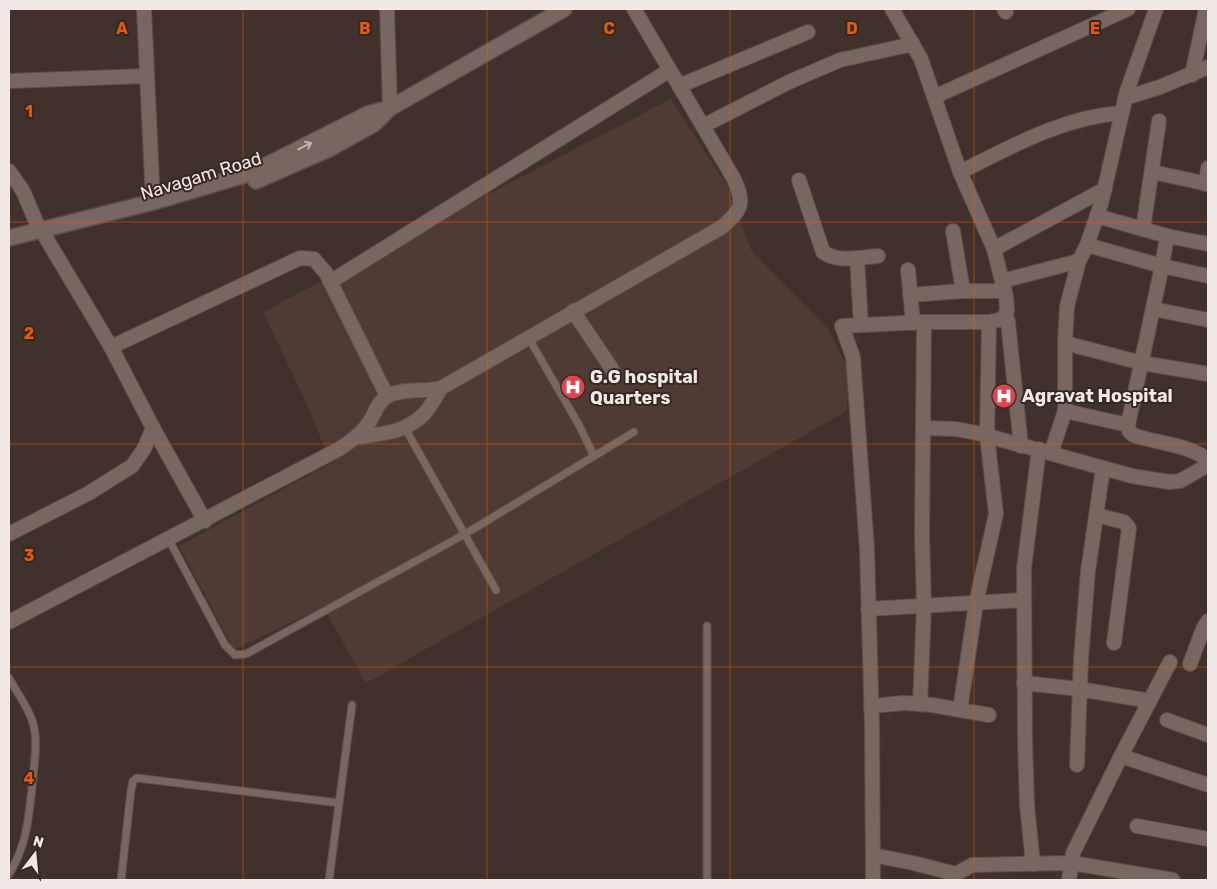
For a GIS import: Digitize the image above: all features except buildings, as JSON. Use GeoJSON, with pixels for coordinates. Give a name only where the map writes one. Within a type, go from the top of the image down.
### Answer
{"type":"FeatureCollection","features":[{"type":"Feature","properties":{"kind":"street"},"geometry":{"type":"LineString","coordinates":[[144,9],[153,202]]}},
{"type":"Feature","properties":{"kind":"street"},"geometry":{"type":"LineString","coordinates":[[387,9],[390,108]]}},
{"type":"Feature","properties":{"kind":"street","name":"Navagam Road"},"geometry":{"type":"LineString","coordinates":[[9,246],[43,234],[251,173],[368,114],[390,108],[564,9]]}},
{"type":"Feature","properties":{"kind":"street"},"geometry":{"type":"LineString","coordinates":[[9,622],[169,540],[339,449],[357,437],[369,423],[380,402],[387,396],[395,393],[441,388],[722,227],[740,209],[742,201],[739,190],[634,9]]}},
{"type":"Feature","properties":{"kind":"street"},"geometry":{"type":"LineString","coordinates":[[892,9],[921,58],[960,172],[994,248],[1007,306],[1006,315],[1021,446]]}},
{"type":"Feature","properties":{"kind":"street"},"geometry":{"type":"LineString","coordinates":[[934,98],[1128,9]]}},
{"type":"Feature","properties":{"kind":"street"},"geometry":{"type":"LineString","coordinates":[[1033,864],[1028,805],[1024,684],[1024,568],[1045,451],[1065,411],[1067,306],[1079,261],[1087,245],[1105,189],[1125,98],[1156,9]]}},
{"type":"Feature","properties":{"kind":"street"},"geometry":{"type":"LineString","coordinates":[[1192,75],[1206,9]]}},
{"type":"Feature","properties":{"kind":"street"},"geometry":{"type":"LineString","coordinates":[[679,86],[808,32]]}},
{"type":"Feature","properties":{"kind":"street"},"geometry":{"type":"LineString","coordinates":[[703,126],[788,82],[840,60],[913,44]]}},
{"type":"Feature","properties":{"kind":"street"},"geometry":{"type":"LineString","coordinates":[[1125,98],[1160,88],[1208,67]]}},
{"type":"Feature","properties":{"kind":"street"},"geometry":{"type":"LineString","coordinates":[[330,282],[670,70]]}},
{"type":"Feature","properties":{"kind":"street"},"geometry":{"type":"LineString","coordinates":[[9,80],[146,76]]}},
{"type":"Feature","properties":{"kind":"street","name":"Navagam Road"},"geometry":{"type":"LineString","coordinates":[[9,238],[43,234],[177,204],[264,178],[330,149],[374,124],[390,108]]}},
{"type":"Feature","properties":{"kind":"street"},"geometry":{"type":"LineString","coordinates":[[960,172],[1053,128],[1106,114],[1121,113]]}},
{"type":"Feature","properties":{"kind":"street"},"geometry":{"type":"LineString","coordinates":[[1143,229],[1159,121]]}},
{"type":"Feature","properties":{"kind":"street"},"geometry":{"type":"LineString","coordinates":[[1152,172],[1207,184],[1208,168]]}},
{"type":"Feature","properties":{"kind":"street"},"geometry":{"type":"LineString","coordinates":[[9,172],[23,191],[43,234],[111,347],[153,428],[205,520]]}},
{"type":"Feature","properties":{"kind":"street"},"geometry":{"type":"LineString","coordinates":[[799,180],[823,252],[828,256],[841,259],[878,256]]}},
{"type":"Feature","properties":{"kind":"street"},"geometry":{"type":"LineString","coordinates":[[994,248],[1105,189]]}},
{"type":"Feature","properties":{"kind":"street"},"geometry":{"type":"LineString","coordinates":[[9,194],[23,191]]}},
{"type":"Feature","properties":{"kind":"street"},"geometry":{"type":"LineString","coordinates":[[1097,216],[1167,236],[1208,244]]}},
{"type":"Feature","properties":{"kind":"street"},"geometry":{"type":"LineString","coordinates":[[954,231],[963,291]]}},
{"type":"Feature","properties":{"kind":"street"},"geometry":{"type":"LineString","coordinates":[[1167,236],[1128,425],[1129,432],[1133,435],[1177,446],[1203,456],[1208,460]]}},
{"type":"Feature","properties":{"kind":"street"},"geometry":{"type":"LineString","coordinates":[[1087,245],[1162,266],[1208,276]]}},
{"type":"Feature","properties":{"kind":"street"},"geometry":{"type":"LineString","coordinates":[[111,347],[300,258],[314,260],[326,273],[387,396]]}},
{"type":"Feature","properties":{"kind":"street"},"geometry":{"type":"LineString","coordinates":[[857,258],[860,325]]}},
{"type":"Feature","properties":{"kind":"street"},"geometry":{"type":"LineString","coordinates":[[910,295],[1003,286],[1079,261]]}},
{"type":"Feature","properties":{"kind":"street"},"geometry":{"type":"LineString","coordinates":[[908,270],[910,295],[918,323],[923,428],[922,534],[924,606],[920,704]]}},
{"type":"Feature","properties":{"kind":"street"},"geometry":{"type":"LineString","coordinates":[[1153,309],[1208,320]]}},
{"type":"Feature","properties":{"kind":"street"},"geometry":{"type":"LineString","coordinates":[[573,311],[612,369]]}},
{"type":"Feature","properties":{"kind":"street"},"geometry":{"type":"LineString","coordinates":[[873,880],[867,549],[853,357],[842,326],[989,322],[1003,318],[1006,315]]}},
{"type":"Feature","properties":{"kind":"street"},"geometry":{"type":"LineString","coordinates":[[960,710],[976,603],[996,514],[987,436],[989,322]]}},
{"type":"Feature","properties":{"kind":"street"},"geometry":{"type":"LineString","coordinates":[[1065,343],[1142,363],[1208,374]]}},
{"type":"Feature","properties":{"kind":"street"},"geometry":{"type":"LineString","coordinates":[[357,437],[405,428],[425,413],[441,388]]}},
{"type":"Feature","properties":{"kind":"street"},"geometry":{"type":"LineString","coordinates":[[1065,411],[1128,425]]}},
{"type":"Feature","properties":{"kind":"street"},"geometry":{"type":"LineString","coordinates":[[9,534],[89,493],[132,466],[144,449],[153,428]]}},
{"type":"Feature","properties":{"kind":"street"},"geometry":{"type":"LineString","coordinates":[[923,428],[956,430],[987,436],[1132,476],[1169,482],[1180,481],[1208,465]]}},
{"type":"Feature","properties":{"kind":"street"},"geometry":{"type":"LineString","coordinates":[[1077,765],[1088,571],[1104,468]]}},
{"type":"Feature","properties":{"kind":"street"},"geometry":{"type":"LineString","coordinates":[[1096,515],[1119,520],[1127,524],[1129,528],[1114,643]]}},
{"type":"Feature","properties":{"kind":"street"},"geometry":{"type":"LineString","coordinates":[[868,609],[1024,600]]}},
{"type":"Feature","properties":{"kind":"street"},"geometry":{"type":"LineString","coordinates":[[1190,664],[1203,629],[1208,621]]}},
{"type":"Feature","properties":{"kind":"street"},"geometry":{"type":"LineString","coordinates":[[1069,880],[1074,853],[1120,756],[1170,662]]}},
{"type":"Feature","properties":{"kind":"street"},"geometry":{"type":"LineString","coordinates":[[1024,684],[1080,688],[1150,701]]}},
{"type":"Feature","properties":{"kind":"street"},"geometry":{"type":"LineString","coordinates":[[871,706],[904,703],[920,704],[989,715]]}},
{"type":"Feature","properties":{"kind":"street"},"geometry":{"type":"LineString","coordinates":[[1167,720],[1208,735]]}},
{"type":"Feature","properties":{"kind":"street"},"geometry":{"type":"LineString","coordinates":[[1120,756],[1208,785]]}},
{"type":"Feature","properties":{"kind":"street"},"geometry":{"type":"LineString","coordinates":[[1138,826],[1207,836]]}},
{"type":"Feature","properties":{"kind":"street"},"geometry":{"type":"LineString","coordinates":[[873,855],[913,863],[959,877],[964,869],[972,865],[1072,863],[1173,880]]}},
{"type":"Feature","properties":{"kind":"lane"},"geometry":{"type":"LineString","coordinates":[[528,337],[594,456]]}},
{"type":"Feature","properties":{"kind":"lane"},"geometry":{"type":"LineString","coordinates":[[405,428],[496,590]]}},
{"type":"Feature","properties":{"kind":"lane"},"geometry":{"type":"LineString","coordinates":[[169,540],[224,645],[235,655],[246,654],[465,534],[634,432]]}},
{"type":"Feature","properties":{"kind":"lane"},"geometry":{"type":"LineString","coordinates":[[707,626],[707,880]]}},
{"type":"Feature","properties":{"kind":"lane"},"geometry":{"type":"LineString","coordinates":[[9,678],[28,712],[35,732],[36,754],[28,828],[16,863],[9,874]]}},
{"type":"Feature","properties":{"kind":"lane"},"geometry":{"type":"LineString","coordinates":[[329,880],[352,705]]}},
{"type":"Feature","properties":{"kind":"lane"},"geometry":{"type":"LineString","coordinates":[[121,880],[131,791],[137,778],[339,803]]}},
{"type":"Feature","properties":{"kind":"shaded area","name":"G.G hospital Quarters"},"geometry":{"type":"Polygon","coordinates":[[[671,99],[729,189],[751,250],[828,329],[848,369],[847,411],[366,683],[323,607],[234,650],[179,546],[331,463],[307,405],[263,312],[671,99]]]}},
{"type":"Feature","properties":{"kind":"place","name":"G.G hospital Quarters"},"geometry":{"type":"Point","coordinates":[573,387]}},
{"type":"Feature","properties":{"kind":"place","name":"Agravat Hospital"},"geometry":{"type":"Point","coordinates":[1004,396]}}]}
